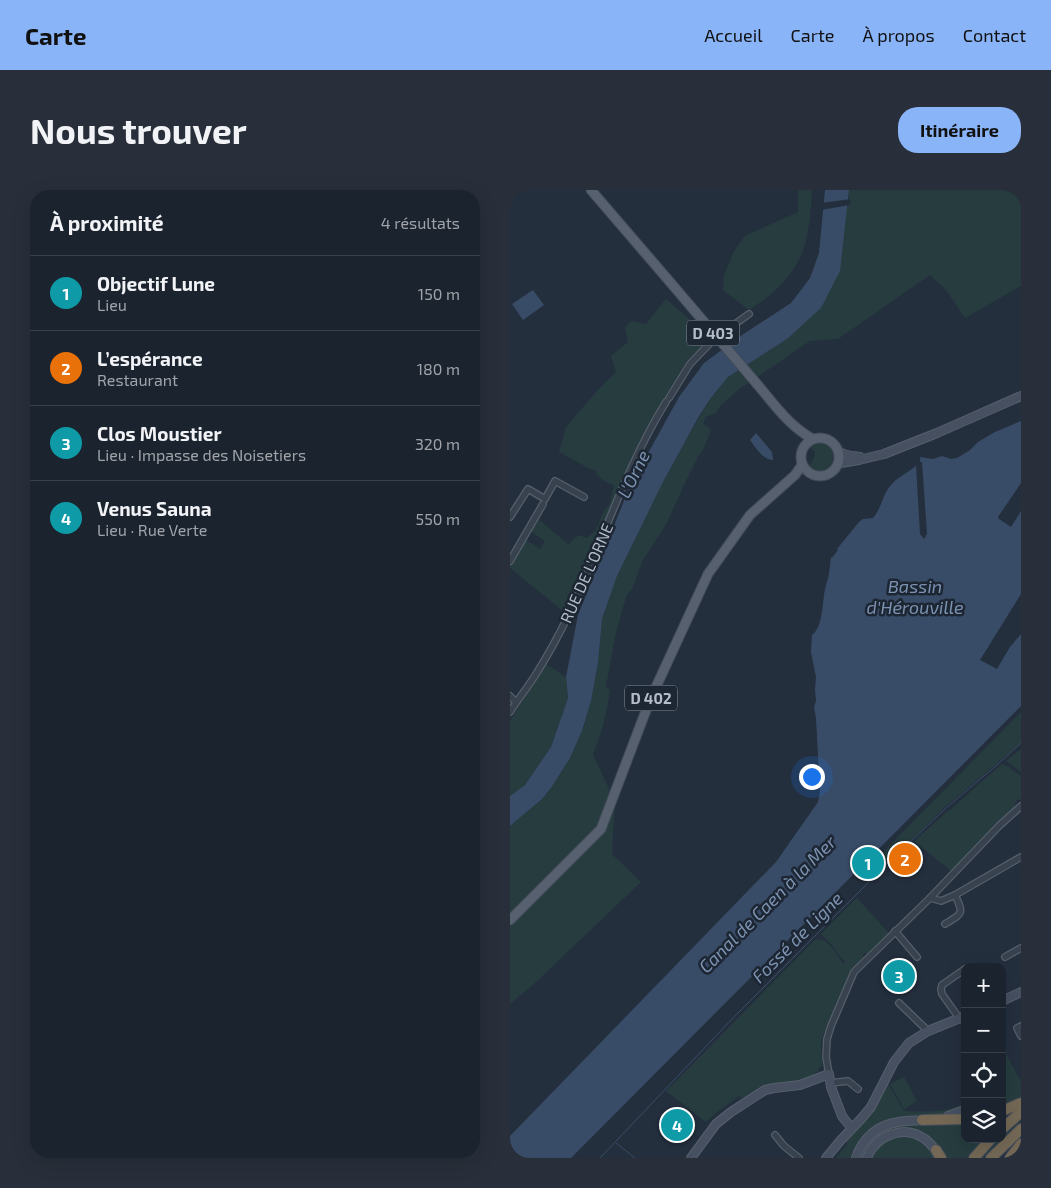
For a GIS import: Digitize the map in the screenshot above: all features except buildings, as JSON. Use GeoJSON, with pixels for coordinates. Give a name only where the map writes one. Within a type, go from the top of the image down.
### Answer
{"type":"FeatureCollection","features":[{"type":"Feature","properties":{"kind":"highway"},"geometry":{"type":"LineString","coordinates":[[1006,1109],[1021,1103]]}},
{"type":"Feature","properties":{"kind":"highway"},"geometry":{"type":"LineString","coordinates":[[1006,1125],[1021,1112]]}},
{"type":"Feature","properties":{"kind":"highway"},"geometry":{"type":"LineString","coordinates":[[922,1120],[961,1118]]}},
{"type":"Feature","properties":{"kind":"highway"},"geometry":{"type":"LineString","coordinates":[[992,1158],[1021,1130]]}},
{"type":"Feature","properties":{"kind":"highway"},"geometry":{"type":"LineString","coordinates":[[974,1158],[988,1143]]}},
{"type":"Feature","properties":{"kind":"highway"},"geometry":{"type":"LineString","coordinates":[[1010,1158],[1021,1144]]}},
{"type":"Feature","properties":{"kind":"main road","name":"D 403"},"geometry":{"type":"LineString","coordinates":[[591,190],[757,384],[786,419],[804,447]]}},
{"type":"Feature","properties":{"kind":"main road","name":"D 403"},"geometry":{"type":"LineString","coordinates":[[786,419],[803,434],[813,439]]}},
{"type":"Feature","properties":{"kind":"main road"},"geometry":{"type":"LineString","coordinates":[[821,438],[830,441],[838,451],[837,465],[832,472],[826,475],[817,476],[805,468],[801,456],[807,442],[813,439],[821,438]]}},
{"type":"Feature","properties":{"kind":"main road","name":"D 402"},"geometry":{"type":"LineString","coordinates":[[510,920],[601,829],[650,700],[708,574],[750,514],[805,468]]}},
{"type":"Feature","properties":{"kind":"street"},"geometry":{"type":"LineString","coordinates":[[721,334],[750,314]]}},
{"type":"Feature","properties":{"kind":"street","name":"RUE DE L'ORNE"},"geometry":{"type":"LineString","coordinates":[[510,712],[535,675],[569,614],[637,457],[668,400],[690,364],[713,340]]}},
{"type":"Feature","properties":{"kind":"street"},"geometry":{"type":"LineString","coordinates":[[837,465],[884,454],[909,445],[1021,396]]}},
{"type":"Feature","properties":{"kind":"street"},"geometry":{"type":"LineString","coordinates":[[838,451],[850,456],[872,457]]}},
{"type":"Feature","properties":{"kind":"street"},"geometry":{"type":"LineString","coordinates":[[510,517],[528,489],[545,499],[555,481],[584,497]]}},
{"type":"Feature","properties":{"kind":"street"},"geometry":{"type":"LineString","coordinates":[[510,561],[543,504]]}},
{"type":"Feature","properties":{"kind":"street"},"geometry":{"type":"LineString","coordinates":[[510,696],[516,702]]}},
{"type":"Feature","properties":{"kind":"street"},"geometry":{"type":"LineString","coordinates":[[852,1128],[842,1116],[830,1083],[826,1057],[826,1039],[852,975],[1021,806]]}},
{"type":"Feature","properties":{"kind":"street"},"geometry":{"type":"LineString","coordinates":[[930,898],[942,901],[1021,857]]}},
{"type":"Feature","properties":{"kind":"street"},"geometry":{"type":"LineString","coordinates":[[945,924],[959,916],[961,911],[955,895]]}},
{"type":"Feature","properties":{"kind":"street"},"geometry":{"type":"LineString","coordinates":[[895,931],[917,957]]}},
{"type":"Feature","properties":{"kind":"street"},"geometry":{"type":"LineString","coordinates":[[1005,957],[1021,948]]}},
{"type":"Feature","properties":{"kind":"street"},"geometry":{"type":"LineString","coordinates":[[961,972],[942,985],[941,989],[942,994],[961,1016]]}},
{"type":"Feature","properties":{"kind":"street"},"geometry":{"type":"LineString","coordinates":[[1006,1001],[1021,992]]}},
{"type":"Feature","properties":{"kind":"street"},"geometry":{"type":"LineString","coordinates":[[899,1003],[928,1031]]}},
{"type":"Feature","properties":{"kind":"street"},"geometry":{"type":"LineString","coordinates":[[826,1158],[871,1107],[894,1062],[909,1043],[928,1031],[961,1017]]}},
{"type":"Feature","properties":{"kind":"street"},"geometry":{"type":"LineString","coordinates":[[1019,1027],[1021,1036]]}},
{"type":"Feature","properties":{"kind":"street"},"geometry":{"type":"LineString","coordinates":[[690,1158],[716,1124],[730,1112],[765,1090],[800,1085],[829,1074]]}},
{"type":"Feature","properties":{"kind":"street"},"geometry":{"type":"LineString","coordinates":[[830,1083],[848,1081],[858,1089]]}},
{"type":"Feature","properties":{"kind":"street"},"geometry":{"type":"LineString","coordinates":[[856,1158],[864,1142],[880,1128],[900,1121],[951,1116],[961,1112]]}},
{"type":"Feature","properties":{"kind":"street"},"geometry":{"type":"LineString","coordinates":[[867,1158],[873,1146],[883,1138],[900,1132],[912,1133],[922,1137],[939,1155]]}},
{"type":"Feature","properties":{"kind":"street"},"geometry":{"type":"LineString","coordinates":[[775,1135],[784,1146],[799,1158]]}},
{"type":"Feature","properties":{"kind":"green space"},"geometry":{"type":"Polygon","coordinates":[[[798,190],[812,190],[811,209],[803,251],[785,281],[768,297],[749,310],[723,290],[724,275],[734,251],[745,236],[798,212],[798,190]]]}},
{"type":"Feature","properties":{"kind":"green space"},"geometry":{"type":"Polygon","coordinates":[[[849,190],[1021,190],[1021,286],[965,318],[946,290],[930,275],[838,339],[810,341],[738,390],[720,406],[716,413],[706,417],[703,424],[711,431],[703,450],[684,485],[666,525],[643,560],[632,589],[627,595],[615,637],[606,687],[610,690],[606,715],[593,754],[615,802],[612,854],[641,882],[535,983],[510,1004],[510,826],[542,799],[570,758],[582,731],[591,701],[598,663],[602,619],[617,576],[663,482],[710,399],[728,377],[787,339],[848,205],[849,190]]]}},
{"type":"Feature","properties":{"kind":"green space"},"geometry":{"type":"Polygon","coordinates":[[[666,299],[709,336],[707,341],[687,360],[639,444],[587,559],[590,561],[566,612],[510,568],[510,565],[526,540],[540,549],[545,541],[529,530],[537,518],[569,545],[579,535],[587,538],[596,529],[604,511],[609,506],[614,485],[600,478],[596,474],[597,471],[559,452],[566,427],[616,372],[611,356],[628,342],[625,327],[631,321],[646,324],[666,299]]]}},
{"type":"Feature","properties":{"kind":"green space"},"geometry":{"type":"Polygon","coordinates":[[[815,443],[825,444],[831,448],[833,454],[833,461],[824,470],[817,471],[809,466],[815,452],[810,447],[815,443]]]}},
{"type":"Feature","properties":{"kind":"green space"},"geometry":{"type":"Polygon","coordinates":[[[546,664],[566,677],[568,698],[551,747],[525,785],[510,796],[510,721],[546,664]]]}},
{"type":"Feature","properties":{"kind":"green space"},"geometry":{"type":"Polygon","coordinates":[[[1021,712],[1021,743],[945,807],[889,862],[885,859],[884,851],[1021,712]]]}},
{"type":"Feature","properties":{"kind":"green space"},"geometry":{"type":"Polygon","coordinates":[[[1021,749],[1021,772],[1006,761],[1021,749]]]}},
{"type":"Feature","properties":{"kind":"green space"},"geometry":{"type":"Polygon","coordinates":[[[1002,764],[1021,776],[1021,800],[1018,799],[1015,807],[952,872],[914,841],[1002,764]]]}},
{"type":"Feature","properties":{"kind":"green space"},"geometry":{"type":"Polygon","coordinates":[[[857,898],[889,933],[867,954],[865,953],[864,957],[850,971],[836,1009],[823,1035],[821,1045],[822,1066],[818,1068],[819,1071],[801,1081],[774,1086],[772,1084],[749,1097],[741,1098],[739,1096],[706,1122],[666,1091],[815,940],[820,939],[828,943],[843,963],[846,963],[821,934],[857,898]]]}},
{"type":"Feature","properties":{"kind":"green space"},"geometry":{"type":"Polygon","coordinates":[[[1006,1054],[1021,1082],[1021,1099],[1006,1105],[1006,1054]]]}},
{"type":"Feature","properties":{"kind":"green space"},"geometry":{"type":"Polygon","coordinates":[[[904,1077],[917,1101],[904,1109],[890,1084],[904,1077]]]}},
{"type":"Feature","properties":{"kind":"green space"},"geometry":{"type":"Polygon","coordinates":[[[888,1083],[904,1111],[943,1110],[961,1104],[961,1108],[949,1113],[887,1121],[874,1127],[862,1139],[851,1158],[836,1158],[847,1144],[847,1139],[871,1115],[888,1083]]]}},
{"type":"Feature","properties":{"kind":"green space"},"geometry":{"type":"Polygon","coordinates":[[[1021,1116],[1021,1126],[1006,1141],[1006,1129],[1021,1116]]]}},
{"type":"Feature","properties":{"kind":"green space"},"geometry":{"type":"Polygon","coordinates":[[[961,1122],[961,1143],[982,1143],[967,1158],[944,1158],[936,1143],[925,1134],[915,1130],[894,1130],[875,1140],[863,1158],[859,1158],[872,1138],[885,1129],[907,1124],[961,1122]]]}},
{"type":"Feature","properties":{"kind":"green space"},"geometry":{"type":"Polygon","coordinates":[[[904,1136],[922,1143],[935,1158],[872,1158],[885,1143],[904,1136]]]}},
{"type":"Feature","properties":{"kind":"green space"},"geometry":{"type":"Polygon","coordinates":[[[992,1143],[1003,1143],[988,1158],[977,1158],[992,1143]]]}},
{"type":"Feature","properties":{"kind":"water"},"geometry":{"type":"Polygon","coordinates":[[[825,190],[849,190],[840,271],[821,308],[787,339],[728,377],[710,399],[698,418],[663,482],[617,576],[602,619],[598,663],[591,701],[582,731],[570,758],[542,799],[510,826],[510,796],[525,785],[551,747],[568,698],[566,677],[578,615],[630,486],[679,397],[704,363],[791,303],[810,278],[819,253],[825,190]]]}},
{"type":"Feature","properties":{"kind":"water"},"geometry":{"type":"Polygon","coordinates":[[[533,290],[544,305],[523,320],[512,304],[533,290]]]}},
{"type":"Feature","properties":{"kind":"water"},"geometry":{"type":"Polygon","coordinates":[[[1021,421],[1021,483],[998,517],[1011,527],[1021,511],[1021,594],[980,660],[997,669],[1010,647],[1021,634],[1021,706],[571,1158],[510,1158],[510,1136],[776,862],[818,802],[820,791],[814,707],[816,701],[816,677],[811,652],[812,635],[819,626],[821,619],[831,557],[859,522],[863,519],[873,518],[889,488],[895,481],[920,462],[920,457],[933,459],[942,456],[951,459],[957,458],[995,432],[1021,421]]]}},
{"type":"Feature","properties":{"kind":"water"},"geometry":{"type":"Polygon","coordinates":[[[756,433],[772,452],[773,460],[763,456],[750,440],[756,433]]]}},
{"type":"Feature","properties":{"kind":"pier"},"geometry":{"type":"Polygon","coordinates":[[[851,199],[850,205],[821,210],[821,203],[851,199]]]}},
{"type":"Feature","properties":{"kind":"pier"},"geometry":{"type":"Polygon","coordinates":[[[922,462],[927,534],[924,539],[920,534],[916,466],[922,462]]]}},
{"type":"Feature","properties":{"kind":"waterway","name":"Fossé de Ligne"},"geometry":{"type":"LineString","coordinates":[[600,1158],[732,1019],[889,862],[946,808],[1021,743]]}},
{"type":"Feature","properties":{"kind":"waterway"},"geometry":{"type":"LineString","coordinates":[[616,1143],[635,1158]]}},
{"type":"Feature","properties":{"kind":"place","name":"L’espérance"},"geometry":{"type":"Point","coordinates":[905,859]}},
{"type":"Feature","properties":{"kind":"place","name":"Objectif Lune"},"geometry":{"type":"Point","coordinates":[868,863]}},
{"type":"Feature","properties":{"kind":"place","name":"Clos Moustier"},"geometry":{"type":"Point","coordinates":[899,976]}},
{"type":"Feature","properties":{"kind":"place","name":"Venus Sauna"},"geometry":{"type":"Point","coordinates":[677,1125]}},
{"type":"Feature","properties":{"kind":"water label","name":"L'Orne"},"geometry":{"type":"Point","coordinates":[633,474]}},
{"type":"Feature","properties":{"kind":"water label","name":"Bassin d'Hérouville"},"geometry":{"type":"Point","coordinates":[915,596]}},
{"type":"Feature","properties":{"kind":"water label","name":"Canal de Caen à la Mer"},"geometry":{"type":"Point","coordinates":[767,904]}}]}
